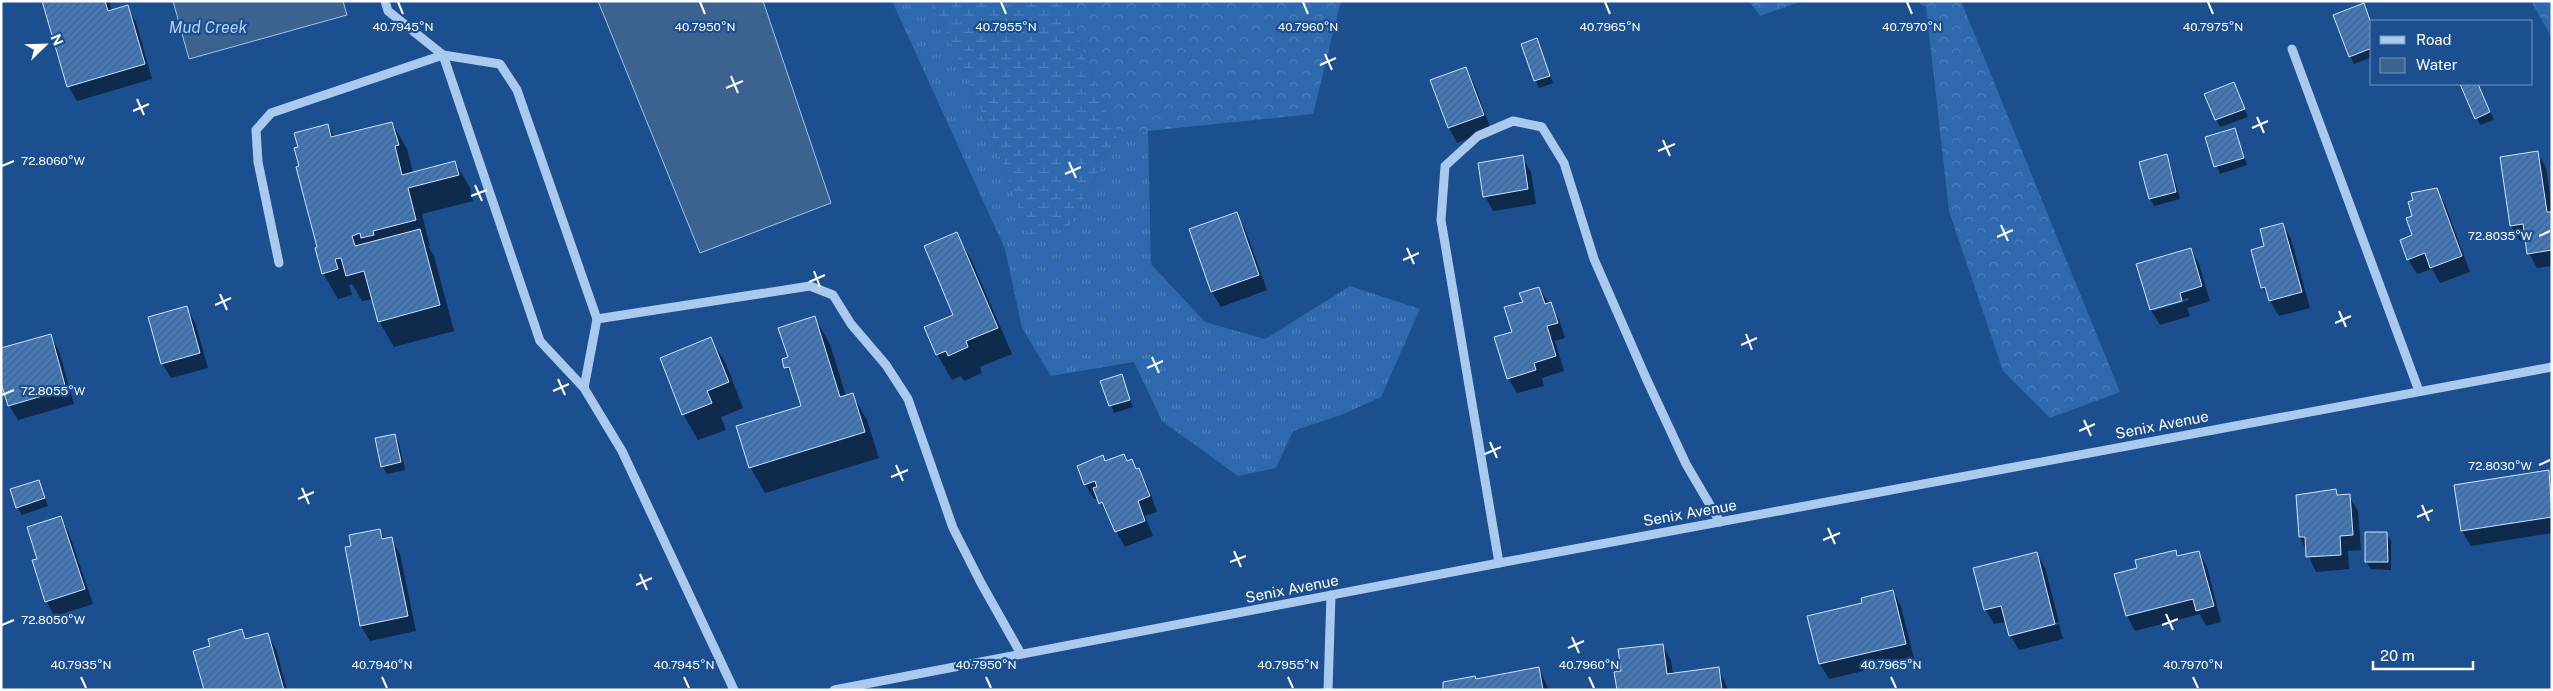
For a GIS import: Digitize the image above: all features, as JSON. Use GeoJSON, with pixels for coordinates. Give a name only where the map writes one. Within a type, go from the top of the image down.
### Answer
{"type":"FeatureCollection","features":[{"type":"Feature","properties":{"kind":"street"},"geometry":{"type":"LineString","coordinates":[[385,1],[388,11],[443,55],[540,341],[584,388],[622,451],[734,690]]}},
{"type":"Feature","properties":{"kind":"street"},"geometry":{"type":"LineString","coordinates":[[2292,49],[2419,391]]}},
{"type":"Feature","properties":{"kind":"street"},"geometry":{"type":"LineString","coordinates":[[279,263],[258,162],[256,130],[271,113],[443,55],[500,64],[517,90],[597,319],[584,388]]}},
{"type":"Feature","properties":{"kind":"street"},"geometry":{"type":"LineString","coordinates":[[1499,562],[1441,220],[1445,166],[1478,136],[1513,121],[1542,127],[1564,163],[1594,258],[1686,464],[1720,522]]}},
{"type":"Feature","properties":{"kind":"street"},"geometry":{"type":"LineString","coordinates":[[597,319],[810,286],[833,295],[851,324],[886,366],[908,399],[953,528],[1021,654]]}},
{"type":"Feature","properties":{"kind":"street","name":"Senix Avenue"},"geometry":{"type":"LineString","coordinates":[[834,690],[1331,596],[1499,562],[2552,367]]}},
{"type":"Feature","properties":{"kind":"street"},"geometry":{"type":"LineString","coordinates":[[1328,690],[1331,596]]}},
{"type":"Feature","properties":{"kind":"green space"},"geometry":{"type":"Polygon","coordinates":[[[892,1],[933,1],[997,148],[1028,234],[1069,227],[1118,134],[1148,131],[1151,264],[1205,322],[1265,339],[1350,286],[1420,309],[1381,397],[1341,415],[1293,431],[1276,468],[1238,476],[1162,421],[1134,362],[1051,376],[1022,328],[1005,249],[892,1]]]}},
{"type":"Feature","properties":{"kind":"green space"},"geometry":{"type":"Polygon","coordinates":[[[933,1],[1067,1],[1095,86],[1118,134],[1069,227],[1028,235],[997,148],[933,1]]]}},
{"type":"Feature","properties":{"kind":"green space"},"geometry":{"type":"Polygon","coordinates":[[[1067,1],[1341,1],[1313,114],[1118,134],[1095,86],[1067,1]]]}},
{"type":"Feature","properties":{"kind":"green space"},"geometry":{"type":"Polygon","coordinates":[[[1749,1],[1803,1],[1760,16],[1749,1]]]}},
{"type":"Feature","properties":{"kind":"green space"},"geometry":{"type":"Polygon","coordinates":[[[1916,1],[1961,1],[2120,392],[2050,418],[2003,371],[1949,211],[1926,7],[1916,1]]]}},
{"type":"Feature","properties":{"kind":"green space"},"geometry":{"type":"Polygon","coordinates":[[[2531,1],[2552,1],[2552,38],[2531,1]]]}},
{"type":"Feature","properties":{"kind":"water","name":"Mud Creek"},"geometry":{"type":"Polygon","coordinates":[[[173,1],[343,1],[347,15],[189,59],[173,1]]]}},
{"type":"Feature","properties":{"kind":"water"},"geometry":{"type":"Polygon","coordinates":[[[598,1],[763,1],[831,203],[700,253],[598,1]]]}},
{"type":"Feature","properties":{"kind":"building"},"geometry":{"type":"Polygon","coordinates":[[[42,1],[105,1],[108,11],[128,5],[145,64],[67,87],[42,1]]]}},
{"type":"Feature","properties":{"kind":"building"},"geometry":{"type":"Polygon","coordinates":[[[2364,3],[2370,20],[2370,49],[2349,57],[2333,15],[2364,3]]]}},
{"type":"Feature","properties":{"kind":"building"},"geometry":{"type":"Polygon","coordinates":[[[1537,38],[1550,76],[1534,81],[1521,44],[1537,38]]]}},
{"type":"Feature","properties":{"kind":"building"},"geometry":{"type":"Polygon","coordinates":[[[1466,67],[1484,115],[1448,128],[1430,80],[1466,67]]]}},
{"type":"Feature","properties":{"kind":"building"},"geometry":{"type":"Polygon","coordinates":[[[2234,82],[2245,109],[2215,120],[2204,94],[2234,82]]]}},
{"type":"Feature","properties":{"kind":"building"},"geometry":{"type":"Polygon","coordinates":[[[2460,85],[2478,85],[2490,112],[2475,119],[2460,85]]]}},
{"type":"Feature","properties":{"kind":"building"},"geometry":{"type":"Polygon","coordinates":[[[392,122],[399,145],[395,146],[402,175],[455,161],[459,175],[408,188],[416,220],[373,231],[374,235],[361,238],[360,233],[352,236],[355,246],[420,229],[440,305],[378,322],[364,271],[346,276],[341,258],[335,259],[338,269],[322,274],[315,248],[317,247],[296,167],[299,166],[294,148],[298,147],[294,133],[328,124],[331,137],[392,122]]]}},
{"type":"Feature","properties":{"kind":"building"},"geometry":{"type":"Polygon","coordinates":[[[2235,128],[2244,158],[2214,167],[2205,137],[2235,128]]]}},
{"type":"Feature","properties":{"kind":"building"},"geometry":{"type":"Polygon","coordinates":[[[2538,151],[2547,212],[2552,212],[2552,250],[2527,254],[2523,224],[2510,226],[2500,157],[2538,151]]]}},
{"type":"Feature","properties":{"kind":"building"},"geometry":{"type":"Polygon","coordinates":[[[2167,154],[2176,192],[2149,199],[2139,162],[2167,154]]]}},
{"type":"Feature","properties":{"kind":"building"},"geometry":{"type":"Polygon","coordinates":[[[1523,155],[1528,189],[1483,197],[1478,163],[1523,155]]]}},
{"type":"Feature","properties":{"kind":"building"},"geometry":{"type":"Polygon","coordinates":[[[2437,188],[2462,256],[2430,268],[2425,253],[2407,260],[2400,240],[2412,235],[2406,218],[2412,216],[2408,202],[2413,200],[2411,193],[2437,188]]]}},
{"type":"Feature","properties":{"kind":"building"},"geometry":{"type":"Polygon","coordinates":[[[1237,212],[1259,275],[1211,292],[1189,229],[1237,212]]]}},
{"type":"Feature","properties":{"kind":"building"},"geometry":{"type":"Polygon","coordinates":[[[2283,223],[2302,292],[2269,301],[2265,287],[2261,288],[2251,250],[2264,246],[2260,229],[2283,223]]]}},
{"type":"Feature","properties":{"kind":"building"},"geometry":{"type":"Polygon","coordinates":[[[957,232],[998,328],[966,341],[968,347],[948,356],[946,351],[936,355],[924,327],[953,315],[924,246],[957,232]]]}},
{"type":"Feature","properties":{"kind":"building"},"geometry":{"type":"Polygon","coordinates":[[[2191,248],[2202,286],[2180,293],[2182,301],[2150,310],[2136,264],[2191,248]]]}},
{"type":"Feature","properties":{"kind":"building"},"geometry":{"type":"Polygon","coordinates":[[[1539,287],[1545,304],[1551,302],[1558,323],[1547,326],[1556,356],[1534,363],[1536,370],[1507,379],[1494,337],[1512,332],[1504,307],[1523,302],[1519,293],[1539,287]]]}},
{"type":"Feature","properties":{"kind":"building"},"geometry":{"type":"Polygon","coordinates":[[[187,306],[200,353],[161,364],[148,317],[187,306]]]}},
{"type":"Feature","properties":{"kind":"building"},"geometry":{"type":"Polygon","coordinates":[[[815,316],[840,397],[853,393],[865,432],[749,468],[736,426],[801,406],[789,367],[784,368],[782,359],[788,357],[778,328],[815,316]]]}},
{"type":"Feature","properties":{"kind":"building"},"geometry":{"type":"Polygon","coordinates":[[[51,334],[66,389],[8,406],[1,383],[1,348],[51,334]]]}},
{"type":"Feature","properties":{"kind":"building"},"geometry":{"type":"Polygon","coordinates":[[[711,337],[729,382],[707,391],[712,403],[682,415],[660,358],[711,337]]]}},
{"type":"Feature","properties":{"kind":"building"},"geometry":{"type":"Polygon","coordinates":[[[1122,374],[1130,400],[1109,406],[1100,381],[1122,374]]]}},
{"type":"Feature","properties":{"kind":"building"},"geometry":{"type":"Polygon","coordinates":[[[395,434],[401,462],[381,467],[375,438],[395,434]]]}},
{"type":"Feature","properties":{"kind":"building"},"geometry":{"type":"Polygon","coordinates":[[[1124,454],[1127,461],[1132,459],[1136,469],[1139,468],[1150,496],[1138,501],[1145,521],[1115,532],[1102,502],[1099,504],[1093,488],[1097,487],[1095,481],[1084,485],[1077,466],[1103,455],[1105,461],[1124,454]]]}},
{"type":"Feature","properties":{"kind":"building"},"geometry":{"type":"Polygon","coordinates":[[[2549,470],[2552,517],[2461,531],[2454,485],[2549,470]]]}},
{"type":"Feature","properties":{"kind":"building"},"geometry":{"type":"Polygon","coordinates":[[[39,480],[45,498],[16,508],[10,489],[39,480]]]}},
{"type":"Feature","properties":{"kind":"building"},"geometry":{"type":"Polygon","coordinates":[[[2336,489],[2337,495],[2350,494],[2353,535],[2340,536],[2341,555],[2306,557],[2305,537],[2299,537],[2296,495],[2336,489]]]}},
{"type":"Feature","properties":{"kind":"building"},"geometry":{"type":"Polygon","coordinates":[[[61,516],[85,589],[45,602],[32,560],[37,559],[27,527],[61,516]]]}},
{"type":"Feature","properties":{"kind":"building"},"geometry":{"type":"Polygon","coordinates":[[[380,529],[382,539],[392,537],[408,616],[360,626],[345,547],[351,546],[349,535],[380,529]]]}},
{"type":"Feature","properties":{"kind":"building"},"geometry":{"type":"Polygon","coordinates":[[[2365,532],[2387,532],[2388,562],[2365,562],[2365,532]]]}},
{"type":"Feature","properties":{"kind":"building"},"geometry":{"type":"Polygon","coordinates":[[[2176,550],[2177,556],[2199,551],[2214,606],[2196,611],[2193,599],[2126,616],[2114,574],[2137,568],[2135,560],[2176,550]]]}},
{"type":"Feature","properties":{"kind":"building"},"geometry":{"type":"Polygon","coordinates":[[[2037,552],[2055,624],[2009,636],[2001,606],[1984,610],[1973,568],[2037,552]]]}},
{"type":"Feature","properties":{"kind":"building"},"geometry":{"type":"Polygon","coordinates":[[[1893,590],[1906,644],[1819,664],[1807,616],[1862,603],[1861,598],[1893,590]]]}},
{"type":"Feature","properties":{"kind":"building"},"geometry":{"type":"Polygon","coordinates":[[[242,629],[245,639],[268,633],[284,690],[204,690],[193,651],[210,646],[208,639],[242,629]]]}},
{"type":"Feature","properties":{"kind":"building"},"geometry":{"type":"Polygon","coordinates":[[[1663,644],[1667,674],[1719,667],[1722,690],[1617,690],[1614,672],[1621,671],[1618,649],[1663,644]]]}},
{"type":"Feature","properties":{"kind":"building"},"geometry":{"type":"Polygon","coordinates":[[[1539,667],[1543,690],[1443,690],[1443,682],[1475,676],[1476,679],[1539,667]]]}}]}
